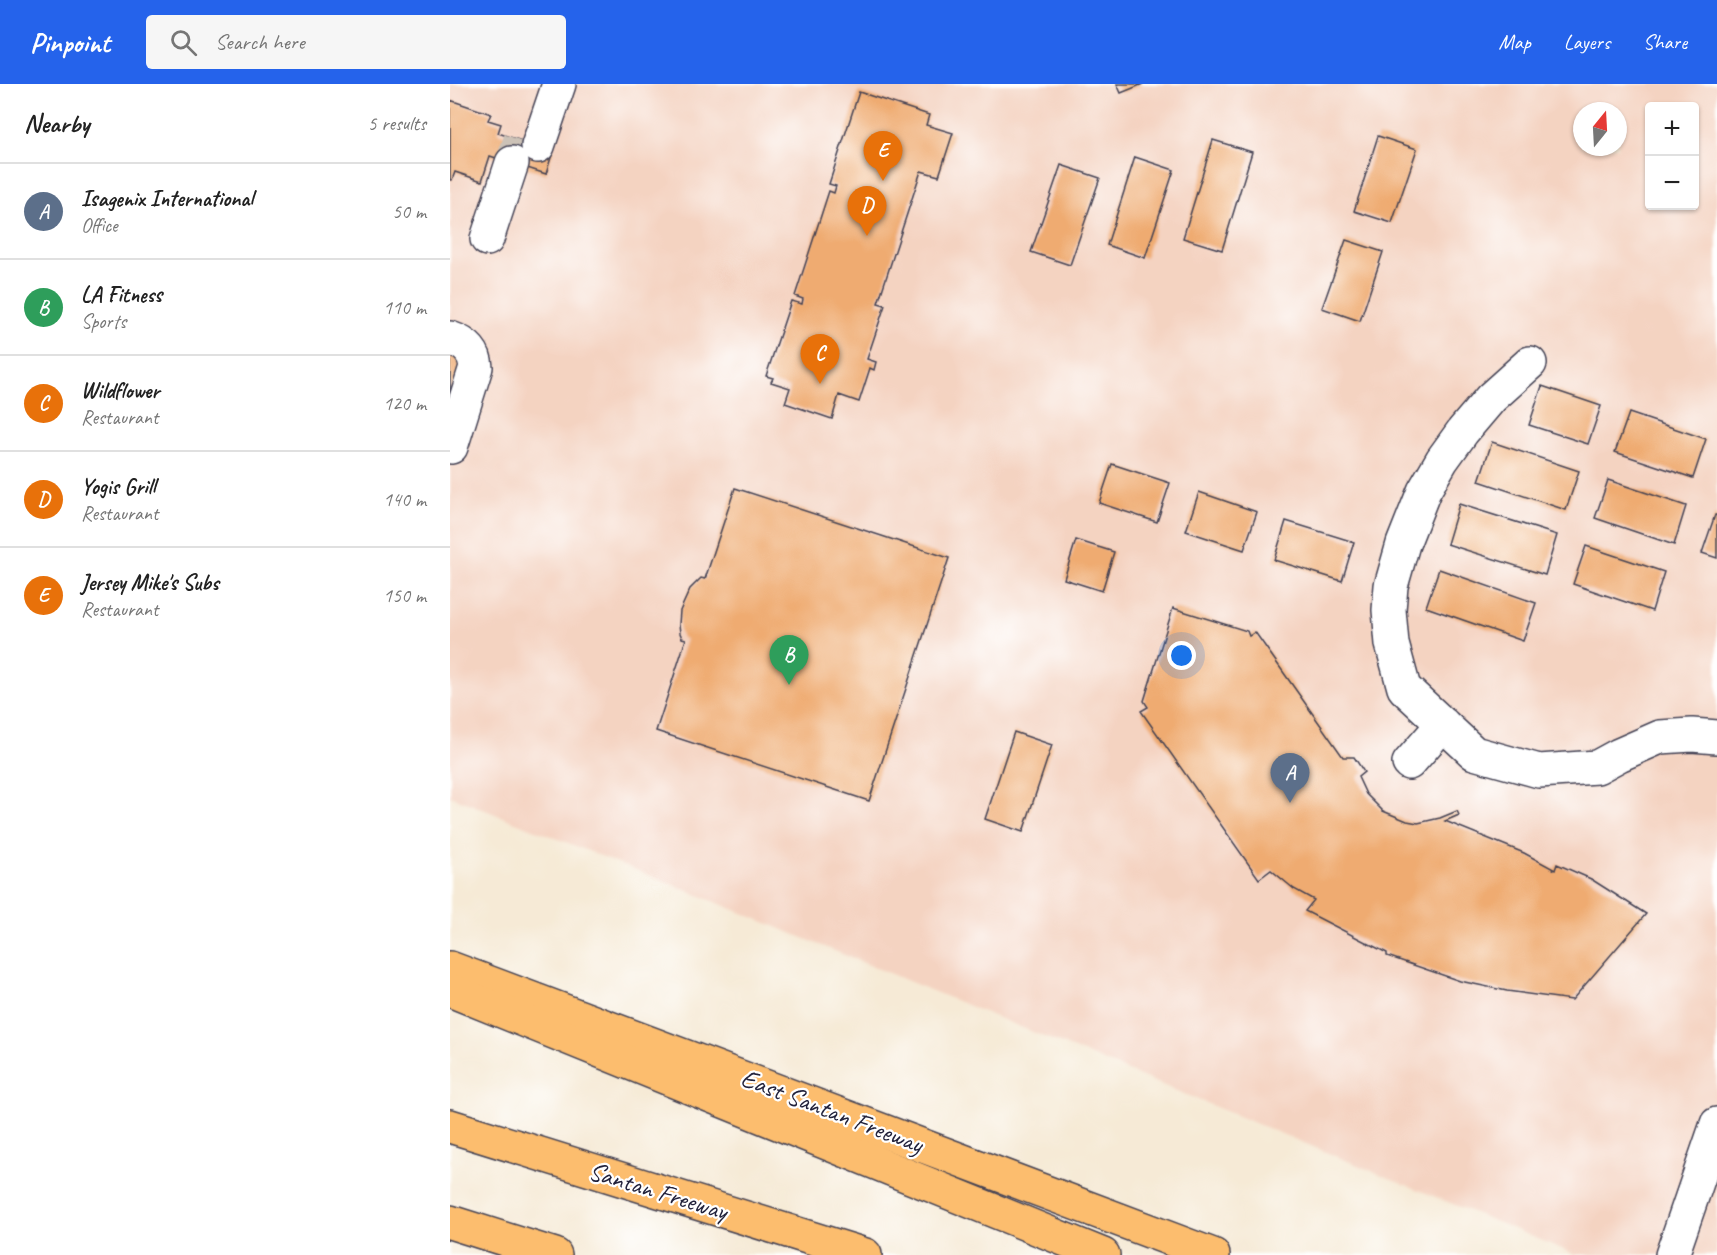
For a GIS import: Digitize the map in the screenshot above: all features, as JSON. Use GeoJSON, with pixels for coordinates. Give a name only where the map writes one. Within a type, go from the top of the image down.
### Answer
{"type":"FeatureCollection","features":[{"type":"Feature","properties":{"kind":"main road","name":"East Santan Freeway"},"geometry":{"type":"LineString","coordinates":[[450,968],[1213,1255]]}},
{"type":"Feature","properties":{"kind":"main road"},"geometry":{"type":"LineString","coordinates":[[450,990],[1103,1255]]}},
{"type":"Feature","properties":{"kind":"main road","name":"Santan Freeway"},"geometry":{"type":"LineString","coordinates":[[450,1126],[865,1255]]}},
{"type":"Feature","properties":{"kind":"main road"},"geometry":{"type":"LineString","coordinates":[[450,1222],[555,1255]]}},
{"type":"Feature","properties":{"kind":"street"},"geometry":{"type":"LineString","coordinates":[[500,233],[525,154],[538,84]]}},
{"type":"Feature","properties":{"kind":"street"},"geometry":{"type":"LineString","coordinates":[[525,154],[559,84]]}},
{"type":"Feature","properties":{"kind":"street"},"geometry":{"type":"LineString","coordinates":[[450,338],[457,340],[472,351],[476,359],[476,367],[451,447]]}},
{"type":"Feature","properties":{"kind":"street"},"geometry":{"type":"LineString","coordinates":[[1530,363],[1491,398],[1442,460],[1420,501],[1403,544],[1391,586],[1389,610],[1392,644],[1404,688],[1474,753],[1539,771],[1597,767],[1660,737],[1717,736]]}},
{"type":"Feature","properties":{"kind":"street"},"geometry":{"type":"LineString","coordinates":[[1409,763],[1443,724]]}},
{"type":"Feature","properties":{"kind":"street"},"geometry":{"type":"LineString","coordinates":[[1672,1255],[1717,1124]]}},
{"type":"Feature","properties":{"kind":"shaded area"},"geometry":{"type":"Polygon","coordinates":[[[450,84],[1717,84],[1717,1255],[1577,1255],[686,890],[450,796],[450,84]]]}},
{"type":"Feature","properties":{"kind":"building"},"geometry":{"type":"Polygon","coordinates":[[[1117,84],[1143,84],[1121,93],[1117,84]]]}},
{"type":"Feature","properties":{"kind":"building"},"geometry":{"type":"Polygon","coordinates":[[[859,92],[929,115],[926,125],[953,133],[939,176],[921,171],[878,303],[885,305],[867,359],[876,362],[874,370],[870,368],[859,402],[839,395],[832,419],[785,403],[790,388],[771,382],[773,378],[766,376],[791,301],[802,304],[803,299],[795,296],[829,191],[834,193],[836,186],[829,184],[859,92]]]}},
{"type":"Feature","properties":{"kind":"building"},"geometry":{"type":"Polygon","coordinates":[[[450,100],[491,114],[488,120],[501,124],[498,133],[553,151],[546,174],[490,156],[482,181],[455,172],[450,180],[450,100]]]}},
{"type":"Feature","properties":{"kind":"building"},"geometry":{"type":"Polygon","coordinates":[[[1378,136],[1417,149],[1392,223],[1354,211],[1378,136]]]}},
{"type":"Feature","properties":{"kind":"building"},"geometry":{"type":"Polygon","coordinates":[[[1213,140],[1252,152],[1222,250],[1183,238],[1213,140]]]}},
{"type":"Feature","properties":{"kind":"building"},"geometry":{"type":"Polygon","coordinates":[[[1135,157],[1174,170],[1145,258],[1107,245],[1135,157]]]}},
{"type":"Feature","properties":{"kind":"building"},"geometry":{"type":"Polygon","coordinates":[[[1061,165],[1100,178],[1070,265],[1031,252],[1061,165]]]}},
{"type":"Feature","properties":{"kind":"building"},"geometry":{"type":"Polygon","coordinates":[[[1346,240],[1383,252],[1360,321],[1322,308],[1346,240]]]}},
{"type":"Feature","properties":{"kind":"building"},"geometry":{"type":"Polygon","coordinates":[[[450,354],[463,359],[450,399],[450,354]]]}},
{"type":"Feature","properties":{"kind":"building"},"geometry":{"type":"Polygon","coordinates":[[[1542,386],[1601,406],[1588,444],[1529,425],[1542,386]]]}},
{"type":"Feature","properties":{"kind":"building"},"geometry":{"type":"Polygon","coordinates":[[[1629,413],[1706,439],[1693,478],[1615,452],[1629,413]]]}},
{"type":"Feature","properties":{"kind":"building"},"geometry":{"type":"Polygon","coordinates":[[[1492,442],[1579,471],[1566,510],[1479,481],[1492,442]]]}},
{"type":"Feature","properties":{"kind":"building"},"geometry":{"type":"Polygon","coordinates":[[[1112,464],[1170,483],[1157,522],[1099,503],[1112,464]]]}},
{"type":"Feature","properties":{"kind":"building"},"geometry":{"type":"Polygon","coordinates":[[[1608,480],[1686,506],[1674,545],[1595,518],[1608,480]]]}},
{"type":"Feature","properties":{"kind":"building"},"geometry":{"type":"Polygon","coordinates":[[[735,488],[949,558],[869,801],[656,731],[686,639],[682,638],[680,633],[680,611],[690,589],[701,578],[705,579],[735,488]]]}},
{"type":"Feature","properties":{"kind":"building"},"geometry":{"type":"Polygon","coordinates":[[[1199,492],[1257,512],[1244,550],[1186,531],[1199,492]]]}},
{"type":"Feature","properties":{"kind":"building"},"geometry":{"type":"Polygon","coordinates":[[[1459,504],[1557,535],[1545,575],[1447,544],[1459,504]]]}},
{"type":"Feature","properties":{"kind":"building"},"geometry":{"type":"Polygon","coordinates":[[[1715,515],[1717,515],[1717,558],[1702,553],[1715,515]]]}},
{"type":"Feature","properties":{"kind":"building"},"geometry":{"type":"Polygon","coordinates":[[[1286,521],[1354,542],[1342,581],[1274,560],[1286,521]]]}},
{"type":"Feature","properties":{"kind":"building"},"geometry":{"type":"Polygon","coordinates":[[[1076,540],[1114,552],[1102,591],[1064,579],[1076,540]]]}},
{"type":"Feature","properties":{"kind":"building"},"geometry":{"type":"Polygon","coordinates":[[[1586,546],[1664,572],[1652,611],[1573,584],[1586,546]]]}},
{"type":"Feature","properties":{"kind":"building"},"geometry":{"type":"Polygon","coordinates":[[[1439,569],[1536,603],[1523,641],[1426,607],[1439,569]]]}},
{"type":"Feature","properties":{"kind":"building"},"geometry":{"type":"Polygon","coordinates":[[[1173,608],[1247,631],[1249,636],[1255,632],[1343,757],[1354,757],[1364,772],[1358,777],[1366,794],[1383,811],[1418,823],[1457,811],[1459,815],[1445,821],[1524,853],[1555,870],[1557,864],[1591,879],[1646,914],[1572,1000],[1507,991],[1460,981],[1387,956],[1387,953],[1305,911],[1314,900],[1294,889],[1271,870],[1259,879],[1141,711],[1148,707],[1144,701],[1173,608]]]}},
{"type":"Feature","properties":{"kind":"building"},"geometry":{"type":"Polygon","coordinates":[[[1014,732],[1052,745],[1023,832],[985,819],[1014,732]]]}},
{"type":"Feature","properties":{"kind":"tunnel"},"geometry":{"type":"LineString","coordinates":[[512,163],[520,140]]}},
{"type":"Feature","properties":{"kind":"place","name":"Jersey Mike's Subs"},"geometry":{"type":"Point","coordinates":[883,181]}},
{"type":"Feature","properties":{"kind":"place","name":"Yogis Grill"},"geometry":{"type":"Point","coordinates":[867,236]}},
{"type":"Feature","properties":{"kind":"place","name":"Wildflower"},"geometry":{"type":"Point","coordinates":[820,384]}},
{"type":"Feature","properties":{"kind":"place","name":"LA Fitness"},"geometry":{"type":"Point","coordinates":[789,685]}},
{"type":"Feature","properties":{"kind":"place","name":"Isagenix International"},"geometry":{"type":"Point","coordinates":[1290,803]}}]}
